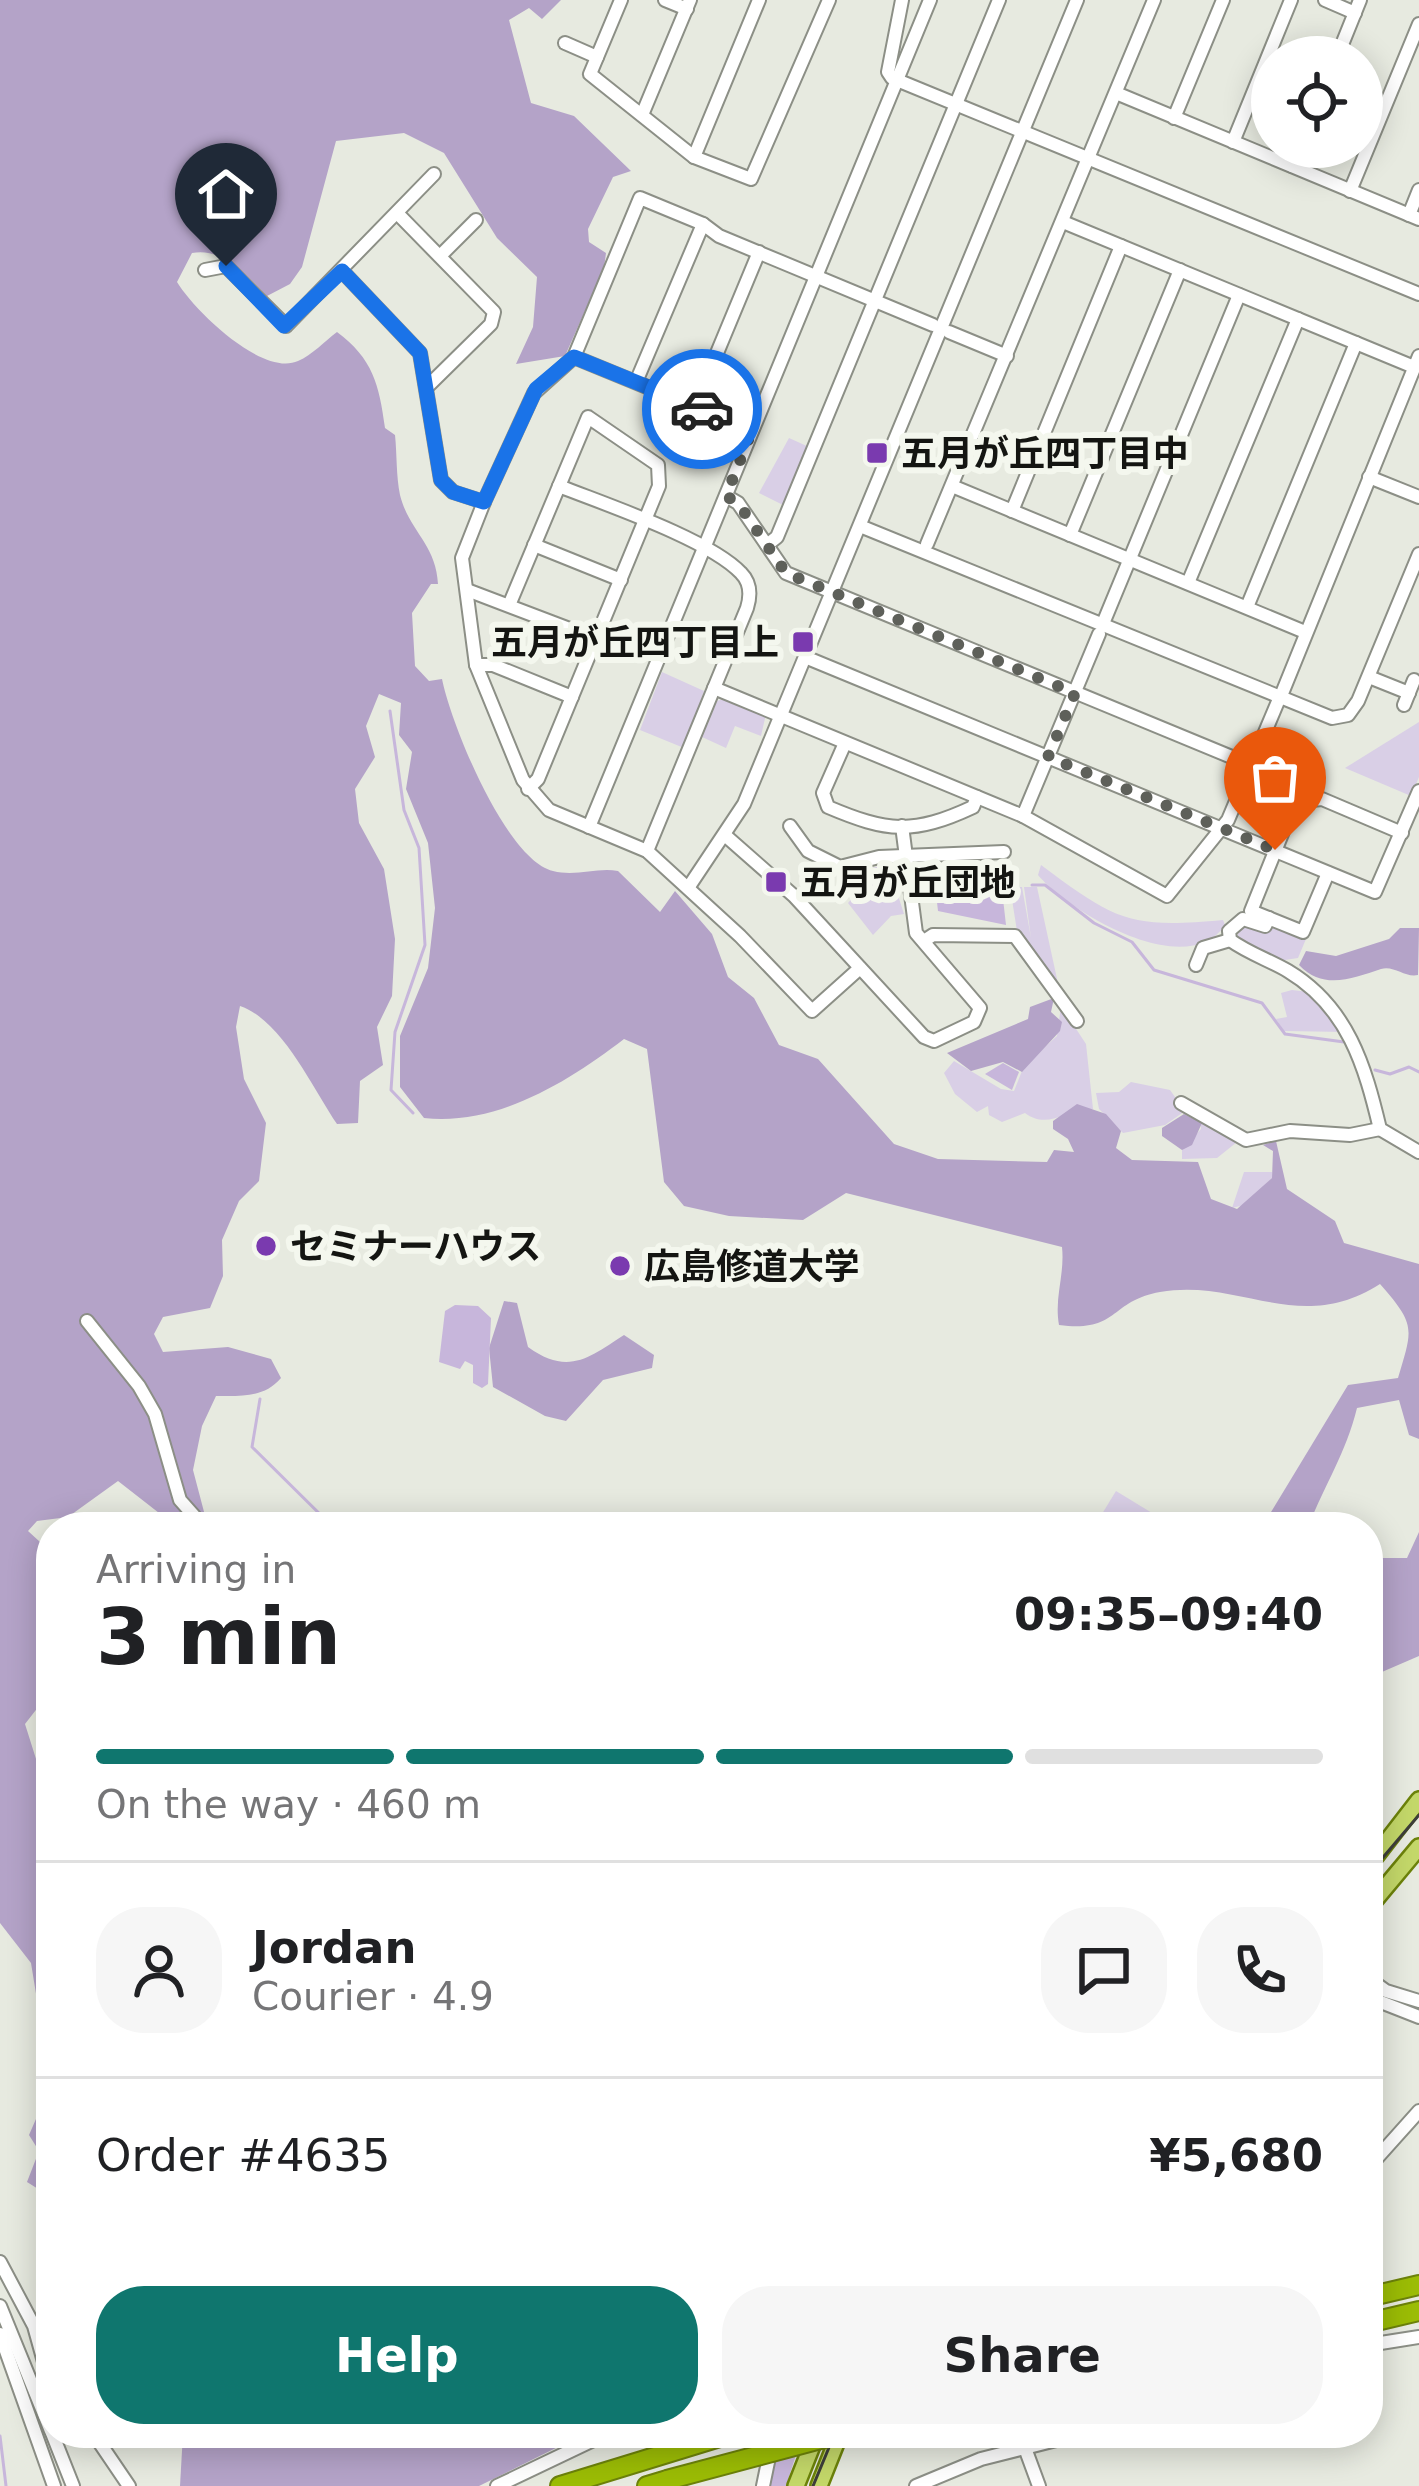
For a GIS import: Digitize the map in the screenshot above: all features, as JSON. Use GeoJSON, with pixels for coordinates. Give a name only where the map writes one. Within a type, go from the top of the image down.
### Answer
{"type":"FeatureCollection","features":[{"type":"Feature","properties":{"kind":"highway"},"geometry":{"type":"LineString","coordinates":[[1383,2293],[1419,2284]]}},
{"type":"Feature","properties":{"kind":"highway"},"geometry":{"type":"LineString","coordinates":[[1383,2319],[1419,2311]]}},
{"type":"Feature","properties":{"kind":"highway"},"geometry":{"type":"LineString","coordinates":[[560,2486],[678,2448]]}},
{"type":"Feature","properties":{"kind":"highway"},"geometry":{"type":"LineString","coordinates":[[657,2483],[786,2448]]}},
{"type":"Feature","properties":{"kind":"main road"},"geometry":{"type":"LineString","coordinates":[[1383,1847],[1419,1800]]}},
{"type":"Feature","properties":{"kind":"main road"},"geometry":{"type":"LineString","coordinates":[[1383,1890],[1419,1846]]}},
{"type":"Feature","properties":{"kind":"main road"},"geometry":{"type":"LineString","coordinates":[[796,2486],[811,2448]]}},
{"type":"Feature","properties":{"kind":"main road"},"geometry":{"type":"LineString","coordinates":[[819,2486],[835,2448]]}},
{"type":"Feature","properties":{"kind":"street"},"geometry":{"type":"LineString","coordinates":[[621,0],[590,74],[694,157],[754,178],[829,0]]}},
{"type":"Feature","properties":{"kind":"street"},"geometry":{"type":"LineString","coordinates":[[642,116],[688,4],[665,0]]}},
{"type":"Feature","properties":{"kind":"street"},"geometry":{"type":"LineString","coordinates":[[694,157],[759,0]]}},
{"type":"Feature","properties":{"kind":"street"},"geometry":{"type":"LineString","coordinates":[[902,0],[888,72],[898,80],[1419,294]]}},
{"type":"Feature","properties":{"kind":"street"},"geometry":{"type":"LineString","coordinates":[[589,827],[931,0]]}},
{"type":"Feature","properties":{"kind":"street"},"geometry":{"type":"LineString","coordinates":[[767,545],[776,538],[999,0]]}},
{"type":"Feature","properties":{"kind":"street"},"geometry":{"type":"LineString","coordinates":[[688,888],[727,837],[781,716],[1077,0]]}},
{"type":"Feature","properties":{"kind":"street"},"geometry":{"type":"LineString","coordinates":[[927,544],[1154,0]]}},
{"type":"Feature","properties":{"kind":"street"},"geometry":{"type":"LineString","coordinates":[[1174,118],[1223,0]]}},
{"type":"Feature","properties":{"kind":"street"},"geometry":{"type":"LineString","coordinates":[[1233,142],[1291,0]]}},
{"type":"Feature","properties":{"kind":"street"},"geometry":{"type":"LineString","coordinates":[[1325,0],[1357,6],[1345,36]]}},
{"type":"Feature","properties":{"kind":"street"},"geometry":{"type":"LineString","coordinates":[[1350,190],[1419,24]]}},
{"type":"Feature","properties":{"kind":"street"},"geometry":{"type":"LineString","coordinates":[[565,43],[597,56]]}},
{"type":"Feature","properties":{"kind":"street"},"geometry":{"type":"LineString","coordinates":[[1116,93],[1251,149]]}},
{"type":"Feature","properties":{"kind":"street"},"geometry":{"type":"LineString","coordinates":[[1297,168],[1414,217],[1419,190]]}},
{"type":"Feature","properties":{"kind":"street"},"geometry":{"type":"LineString","coordinates":[[205,270],[226,266],[284,326],[434,174]]}},
{"type":"Feature","properties":{"kind":"street"},"geometry":{"type":"LineString","coordinates":[[860,968],[812,1011],[647,850],[549,810],[529,789],[476,665],[462,558],[536,389],[574,357],[640,198],[934,325]]}},
{"type":"Feature","properties":{"kind":"street"},"geometry":{"type":"LineString","coordinates":[[398,214],[495,315],[429,386]]}},
{"type":"Feature","properties":{"kind":"street"},"geometry":{"type":"LineString","coordinates":[[440,256],[476,220]]}},
{"type":"Feature","properties":{"kind":"street"},"geometry":{"type":"LineString","coordinates":[[715,688],[1023,816],[1167,896],[1222,829],[1417,361],[1356,343],[1063,222]]}},
{"type":"Feature","properties":{"kind":"street"},"geometry":{"type":"LineString","coordinates":[[636,382],[703,224]]}},
{"type":"Feature","properties":{"kind":"street"},"geometry":{"type":"LineString","coordinates":[[1012,511],[1121,246]]}},
{"type":"Feature","properties":{"kind":"street"},"geometry":{"type":"LineString","coordinates":[[694,406],[759,252]]}},
{"type":"Feature","properties":{"kind":"street"},"geometry":{"type":"LineString","coordinates":[[1070,535],[1180,270]]}},
{"type":"Feature","properties":{"kind":"street"},"geometry":{"type":"LineString","coordinates":[[342,271],[413,344],[429,386],[439,476],[453,492],[484,502]]}},
{"type":"Feature","properties":{"kind":"street"},"geometry":{"type":"LineString","coordinates":[[1023,816],[1239,295]]}},
{"type":"Feature","properties":{"kind":"street"},"geometry":{"type":"LineString","coordinates":[[1187,583],[1298,319]]}},
{"type":"Feature","properties":{"kind":"street"},"geometry":{"type":"LineString","coordinates":[[949,332],[1007,356]]}},
{"type":"Feature","properties":{"kind":"street"},"geometry":{"type":"LineString","coordinates":[[1246,608],[1356,343]]}},
{"type":"Feature","properties":{"kind":"street"},"geometry":{"type":"LineString","coordinates":[[574,357],[752,430]]}},
{"type":"Feature","properties":{"kind":"street"},"geometry":{"type":"LineString","coordinates":[[510,603],[588,417],[659,468],[661,480],[538,779],[529,789]]}},
{"type":"Feature","properties":{"kind":"street"},"geometry":{"type":"LineString","coordinates":[[1369,477],[1419,497]]}},
{"type":"Feature","properties":{"kind":"street"},"geometry":{"type":"LineString","coordinates":[[559,486],[645,520],[704,551],[742,574],[750,595],[647,850]]}},
{"type":"Feature","properties":{"kind":"street"},"geometry":{"type":"LineString","coordinates":[[952,486],[1305,632]]}},
{"type":"Feature","properties":{"kind":"street"},"geometry":{"type":"LineString","coordinates":[[726,496],[738,503],[786,573],[1251,765]]}},
{"type":"Feature","properties":{"kind":"street"},"geometry":{"type":"LineString","coordinates":[[860,526],[1100,630],[1342,718],[1354,708],[1369,677],[1419,554]]}},
{"type":"Feature","properties":{"kind":"street"},"geometry":{"type":"LineString","coordinates":[[534,544],[621,580]]}},
{"type":"Feature","properties":{"kind":"street"},"geometry":{"type":"LineString","coordinates":[[466,590],[596,639]]}},
{"type":"Feature","properties":{"kind":"street"},"geometry":{"type":"LineString","coordinates":[[805,657],[1377,892],[1419,791]]}},
{"type":"Feature","properties":{"kind":"street"},"geometry":{"type":"LineString","coordinates":[[476,665],[493,665],[572,698]]}},
{"type":"Feature","properties":{"kind":"street"},"geometry":{"type":"LineString","coordinates":[[1369,677],[1409,693]]}},
{"type":"Feature","properties":{"kind":"street"},"geometry":{"type":"LineString","coordinates":[[844,742],[823,793],[824,805],[880,829],[947,819],[974,807],[977,797]]}},
{"type":"Feature","properties":{"kind":"street"},"geometry":{"type":"LineString","coordinates":[[1328,872],[1303,932],[1251,911],[1292,810],[1311,798],[1402,833]]}},
{"type":"Feature","properties":{"kind":"street"},"geometry":{"type":"LineString","coordinates":[[790,826],[808,851],[840,866],[879,856],[906,859],[1004,852]]}},
{"type":"Feature","properties":{"kind":"street"},"geometry":{"type":"LineString","coordinates":[[727,837],[794,896],[934,1041],[974,1022],[980,1008],[916,933],[902,826]]}},
{"type":"Feature","properties":{"kind":"street"},"geometry":{"type":"LineString","coordinates":[[1230,940],[1229,932],[1243,920],[1265,926],[1269,918]]}},
{"type":"Feature","properties":{"kind":"street"},"geometry":{"type":"LineString","coordinates":[[924,941],[933,935],[1015,936],[1077,1021]]}},
{"type":"Feature","properties":{"kind":"street"},"geometry":{"type":"LineString","coordinates":[[1196,964],[1203,948],[1230,940],[1288,971],[1342,1018],[1380,1129],[1419,1152]]}},
{"type":"Feature","properties":{"kind":"street"},"geometry":{"type":"LineString","coordinates":[[1181,1103],[1243,1140],[1290,1131],[1350,1135],[1380,1129]]}},
{"type":"Feature","properties":{"kind":"street"},"geometry":{"type":"LineString","coordinates":[[87,1321],[140,1386],[155,1414],[180,1500],[191,1512]]}},
{"type":"Feature","properties":{"kind":"street"},"geometry":{"type":"LineString","coordinates":[[1383,1988],[1419,2001]]}},
{"type":"Feature","properties":{"kind":"street"},"geometry":{"type":"LineString","coordinates":[[1383,2003],[1419,2017]]}},
{"type":"Feature","properties":{"kind":"street"},"geometry":{"type":"LineString","coordinates":[[1383,2151],[1419,2111]]}},
{"type":"Feature","properties":{"kind":"street"},"geometry":{"type":"LineString","coordinates":[[0,2262],[36,2340]]}},
{"type":"Feature","properties":{"kind":"street"},"geometry":{"type":"LineString","coordinates":[[0,2306],[2,2328],[36,2431]]}},
{"type":"Feature","properties":{"kind":"street"},"geometry":{"type":"LineString","coordinates":[[2,2328],[28,2315]]}},
{"type":"Feature","properties":{"kind":"street"},"geometry":{"type":"LineString","coordinates":[[2,2328],[36,2400]]}},
{"type":"Feature","properties":{"kind":"street"},"geometry":{"type":"LineString","coordinates":[[1383,2343],[1419,2337]]}},
{"type":"Feature","properties":{"kind":"street"},"geometry":{"type":"LineString","coordinates":[[41,2448],[54,2486]]}},
{"type":"Feature","properties":{"kind":"street"},"geometry":{"type":"LineString","coordinates":[[58,2448],[73,2486]]}},
{"type":"Feature","properties":{"kind":"street"},"geometry":{"type":"LineString","coordinates":[[103,2448],[129,2486]]}},
{"type":"Feature","properties":{"kind":"street"},"geometry":{"type":"LineString","coordinates":[[496,2486],[576,2448]]}},
{"type":"Feature","properties":{"kind":"street"},"geometry":{"type":"LineString","coordinates":[[763,2486],[771,2448]]}},
{"type":"Feature","properties":{"kind":"street"},"geometry":{"type":"LineString","coordinates":[[916,2486],[1012,2448]]}},
{"type":"Feature","properties":{"kind":"street"},"geometry":{"type":"LineString","coordinates":[[1021,2448],[1039,2486]]}},
{"type":"Feature","properties":{"kind":"shaded area"},"geometry":{"type":"Polygon","coordinates":[[[0,0],[561,0],[542,19],[529,8],[509,20],[531,103],[574,116],[631,171],[613,177],[588,229],[589,242],[606,253],[604,268],[565,356],[516,364],[533,327],[537,277],[497,238],[444,153],[404,133],[336,141],[302,267],[290,284],[267,296],[234,265],[203,252],[192,253],[177,282],[213,324],[266,359],[298,361],[337,332],[366,363],[377,385],[385,428],[395,435],[404,508],[436,570],[438,584],[431,584],[412,613],[415,666],[429,681],[442,679],[483,788],[517,843],[535,861],[553,871],[618,871],[660,912],[675,891],[712,934],[728,977],[754,998],[779,1045],[818,1059],[894,1144],[938,1159],[1047,1162],[1054,1150],[1074,1152],[1068,1139],[1053,1129],[1053,1121],[1077,1104],[1106,1114],[1121,1131],[1116,1148],[1132,1160],[1198,1162],[1211,1199],[1237,1209],[1272,1178],[1273,1151],[1263,1145],[1276,1141],[1287,1189],[1335,1221],[1344,1243],[1419,1264],[1419,1439],[1409,1435],[1399,1400],[1357,1408],[1315,1512],[1271,1512],[1348,1385],[1398,1378],[1408,1328],[1380,1284],[1351,1299],[1296,1306],[1217,1292],[1160,1292],[1143,1296],[1093,1324],[1059,1325],[1062,1247],[846,1193],[803,1220],[729,1216],[684,1206],[664,1182],[647,1049],[624,1039],[555,1085],[505,1108],[451,1119],[424,1118],[400,1087],[400,1036],[428,968],[435,908],[428,843],[406,789],[412,752],[399,735],[401,703],[379,694],[366,726],[375,757],[355,789],[359,823],[384,869],[395,939],[392,996],[377,1027],[383,1065],[360,1081],[358,1123],[337,1124],[283,1040],[270,1025],[240,1006],[236,1027],[244,1079],[266,1123],[259,1181],[239,1201],[222,1240],[223,1276],[210,1308],[163,1317],[154,1334],[163,1352],[228,1347],[271,1359],[281,1378],[260,1392],[216,1396],[202,1426],[193,1470],[204,1512],[158,1512],[118,1481],[75,1512],[36,1512],[36,1522],[28,1531],[36,1538],[36,1710],[25,1724],[36,1759],[36,1994],[31,1963],[0,1923],[0,0]]]}},
{"type":"Feature","properties":{"kind":"shaded area"},"geometry":{"type":"Polygon","coordinates":[[[789,438],[809,447],[785,506],[759,493],[789,438]]]}},
{"type":"Feature","properties":{"kind":"shaded area"},"geometry":{"type":"Polygon","coordinates":[[[662,672],[704,691],[684,748],[640,730],[662,672]]]}},
{"type":"Feature","properties":{"kind":"shaded area"},"geometry":{"type":"Polygon","coordinates":[[[717,701],[766,714],[761,736],[735,726],[726,748],[702,737],[717,701]]]}},
{"type":"Feature","properties":{"kind":"shaded area"},"geometry":{"type":"Polygon","coordinates":[[[1419,722],[1419,777],[1411,796],[1345,768],[1419,722]]]}},
{"type":"Feature","properties":{"kind":"shaded area"},"geometry":{"type":"Polygon","coordinates":[[[999,864],[1006,925],[938,911],[934,876],[944,874],[947,880],[999,864]]]}},
{"type":"Feature","properties":{"kind":"shaded area"},"geometry":{"type":"Polygon","coordinates":[[[1041,865],[1087,898],[1124,916],[1165,923],[1223,920],[1225,925],[1207,941],[1184,947],[1129,936],[1075,907],[1038,875],[1041,865]]]}},
{"type":"Feature","properties":{"kind":"shaded area"},"geometry":{"type":"Polygon","coordinates":[[[880,866],[897,869],[894,883],[904,914],[891,916],[873,935],[848,903],[857,893],[849,881],[851,874],[880,866]]]}},
{"type":"Feature","properties":{"kind":"shaded area"},"geometry":{"type":"Polygon","coordinates":[[[1010,887],[1022,887],[1031,938],[1024,887],[1037,887],[1059,988],[1017,931],[1010,887]]]}},
{"type":"Feature","properties":{"kind":"shaded area"},"geometry":{"type":"Polygon","coordinates":[[[1243,924],[1268,931],[1271,925],[1306,939],[1298,958],[1278,961],[1236,938],[1243,924]]]}},
{"type":"Feature","properties":{"kind":"shaded area"},"geometry":{"type":"Polygon","coordinates":[[[1400,928],[1419,928],[1418,975],[1386,968],[1329,980],[1299,965],[1306,951],[1336,956],[1389,939],[1400,928]]]}},
{"type":"Feature","properties":{"kind":"shaded area"},"geometry":{"type":"Polygon","coordinates":[[[1309,992],[1346,1032],[1284,1031],[1276,1019],[1287,1017],[1281,993],[1309,992]]]}},
{"type":"Feature","properties":{"kind":"shaded area"},"geometry":{"type":"Polygon","coordinates":[[[1054,998],[1051,1012],[1062,1022],[1060,1031],[1022,1072],[1003,1062],[971,1071],[947,1053],[1028,1019],[1030,1007],[1054,998]]]}},
{"type":"Feature","properties":{"kind":"shaded area"},"geometry":{"type":"Polygon","coordinates":[[[1061,1006],[1086,1044],[1093,1109],[1042,1120],[1025,1113],[1002,1122],[989,1115],[988,1106],[977,1112],[955,1094],[944,1073],[954,1061],[1001,1089],[1014,1091],[1024,1066],[1057,1036],[1061,1006]]]}},
{"type":"Feature","properties":{"kind":"shaded area"},"geometry":{"type":"Polygon","coordinates":[[[1003,1063],[1019,1072],[1012,1090],[985,1074],[1003,1063]]]}},
{"type":"Feature","properties":{"kind":"shaded area"},"geometry":{"type":"Polygon","coordinates":[[[1131,1082],[1170,1090],[1185,1111],[1165,1125],[1123,1133],[1099,1109],[1096,1093],[1119,1092],[1131,1082]]]}},
{"type":"Feature","properties":{"kind":"shaded area"},"geometry":{"type":"Polygon","coordinates":[[[1184,1114],[1202,1123],[1192,1145],[1182,1150],[1162,1136],[1162,1128],[1184,1114]]]}},
{"type":"Feature","properties":{"kind":"shaded area"},"geometry":{"type":"Polygon","coordinates":[[[1201,1119],[1237,1142],[1217,1158],[1182,1159],[1182,1150],[1201,1129],[1201,1119]]]}},
{"type":"Feature","properties":{"kind":"shaded area"},"geometry":{"type":"Polygon","coordinates":[[[1244,1172],[1272,1172],[1272,1178],[1244,1205],[1232,1208],[1244,1172]]]}},
{"type":"Feature","properties":{"kind":"shaded area"},"geometry":{"type":"Polygon","coordinates":[[[504,1301],[517,1303],[528,1347],[543,1356],[579,1360],[624,1335],[654,1355],[652,1368],[603,1380],[566,1421],[545,1416],[493,1387],[489,1348],[504,1301]]]}},
{"type":"Feature","properties":{"kind":"shaded area"},"geometry":{"type":"Polygon","coordinates":[[[455,1305],[478,1306],[491,1318],[488,1384],[482,1388],[473,1383],[473,1365],[465,1361],[460,1369],[439,1362],[445,1311],[455,1305]]]}},
{"type":"Feature","properties":{"kind":"shaded area"},"geometry":{"type":"Polygon","coordinates":[[[1116,1491],[1150,1512],[1103,1512],[1116,1491]]]}},
{"type":"Feature","properties":{"kind":"shaded area"},"geometry":{"type":"Polygon","coordinates":[[[1419,1532],[1419,1656],[1383,1672],[1383,1558],[1407,1558],[1419,1532]]]}},
{"type":"Feature","properties":{"kind":"shaded area"},"geometry":{"type":"Polygon","coordinates":[[[36,2119],[36,2146],[29,2135],[36,2119]]]}},
{"type":"Feature","properties":{"kind":"shaded area"},"geometry":{"type":"Polygon","coordinates":[[[36,2159],[36,2188],[27,2182],[36,2159]]]}},
{"type":"Feature","properties":{"kind":"shaded area"},"geometry":{"type":"Polygon","coordinates":[[[182,2448],[556,2448],[479,2486],[180,2486],[182,2448]]]}},
{"type":"Feature","properties":{"kind":"waterway"},"geometry":{"type":"LineString","coordinates":[[390,711],[404,810],[419,848],[425,945],[395,1032],[391,1090],[413,1113]]}},
{"type":"Feature","properties":{"kind":"waterway"},"geometry":{"type":"LineString","coordinates":[[1032,885],[1045,885],[1094,923],[1132,942],[1154,970],[1262,1003],[1285,1034],[1344,1042]]}},
{"type":"Feature","properties":{"kind":"waterway"},"geometry":{"type":"LineString","coordinates":[[1375,1070],[1390,1074],[1409,1067],[1419,1072]]}},
{"type":"Feature","properties":{"kind":"waterway"},"geometry":{"type":"LineString","coordinates":[[260,1399],[252,1447],[318,1512]]}},
{"type":"Feature","properties":{"kind":"waterway"},"geometry":{"type":"LineString","coordinates":[[0,2436],[6,2486]]}},
{"type":"Feature","properties":{"kind":"waterway"},"geometry":{"type":"LineString","coordinates":[[775,2486],[787,2448]]}},
{"type":"Feature","properties":{"kind":"tram line"},"geometry":{"type":"LineString","coordinates":[[1383,1857],[1419,1815]]}},
{"type":"Feature","properties":{"kind":"tram line"},"geometry":{"type":"LineString","coordinates":[[813,2486],[829,2448]]}},
{"type":"Feature","properties":{"kind":"way so far"},"geometry":{"type":"LineString","coordinates":[[702,409],[752,430],[726,496],[738,503],[786,573],[1075,693],[1048,757],[1275,850]]}},
{"type":"Feature","properties":{"kind":"place","name":"五月が丘四丁目中"},"geometry":{"type":"Point","coordinates":[877,453]}},
{"type":"Feature","properties":{"kind":"place","name":"五月が丘四丁目上"},"geometry":{"type":"Point","coordinates":[803,642]}},
{"type":"Feature","properties":{"kind":"place","name":"五月が丘団地"},"geometry":{"type":"Point","coordinates":[776,882]}},
{"type":"Feature","properties":{"kind":"place","name":"セミナーハウス"},"geometry":{"type":"Point","coordinates":[266,1246]}},
{"type":"Feature","properties":{"kind":"place","name":"広島修道大学"},"geometry":{"type":"Point","coordinates":[620,1266]}},
{"type":"Feature","properties":{"kind":"route"},"geometry":{"type":"LineString","coordinates":[[226,266],[284,326],[342,271],[420,353],[428,374],[441,480],[453,492],[484,502],[536,389],[574,357],[702,409]]}}]}
